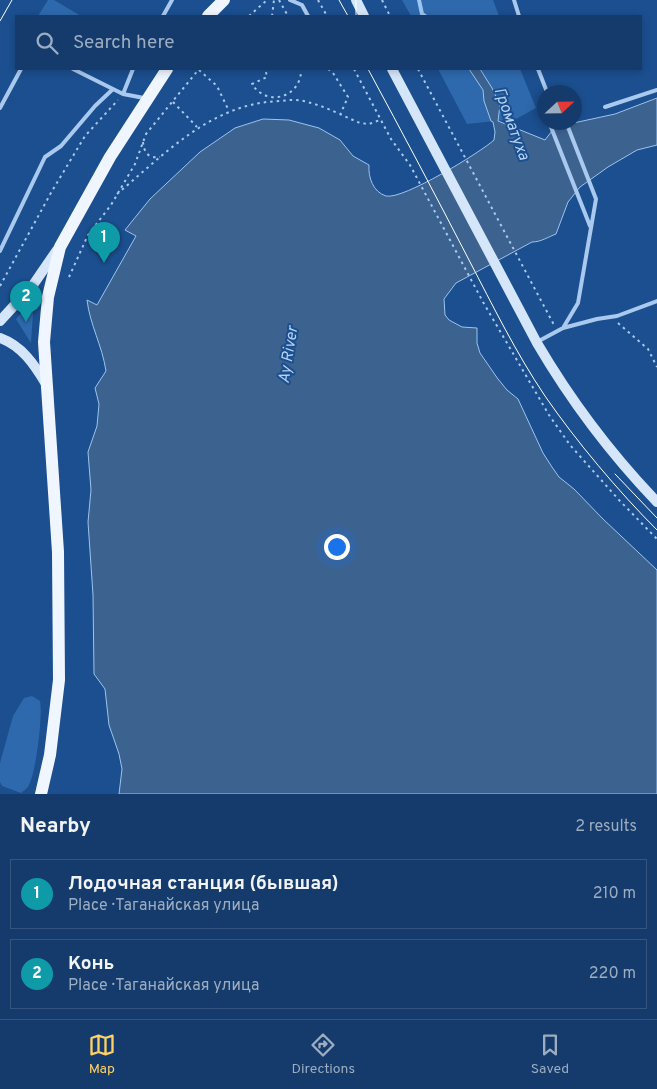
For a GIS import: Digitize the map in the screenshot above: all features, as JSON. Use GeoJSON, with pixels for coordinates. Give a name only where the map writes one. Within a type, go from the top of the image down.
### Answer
{"type":"FeatureCollection","features":[{"type":"Feature","properties":{"kind":"main road"},"geometry":{"type":"LineString","coordinates":[[209,15],[224,0]]}},
{"type":"Feature","properties":{"kind":"main road"},"geometry":{"type":"LineString","coordinates":[[356,0],[364,15]]}},
{"type":"Feature","properties":{"kind":"main road"},"geometry":{"type":"LineString","coordinates":[[0,321],[33,285],[60,247],[110,157],[165,70]]}},
{"type":"Feature","properties":{"kind":"main road"},"geometry":{"type":"LineString","coordinates":[[393,70],[537,343],[561,384],[589,424],[657,502]]}},
{"type":"Feature","properties":{"kind":"main road"},"geometry":{"type":"LineString","coordinates":[[41,794],[50,755],[58,680],[58,552],[44,342],[48,297],[60,247]]}},
{"type":"Feature","properties":{"kind":"main road"},"geometry":{"type":"LineString","coordinates":[[0,338],[22,350],[37,368],[47,387]]}},
{"type":"Feature","properties":{"kind":"lane"},"geometry":{"type":"LineString","coordinates":[[164,15],[172,0]]}},
{"type":"Feature","properties":{"kind":"lane"},"geometry":{"type":"LineString","coordinates":[[290,0],[302,4],[308,15]]}},
{"type":"Feature","properties":{"kind":"lane"},"geometry":{"type":"LineString","coordinates":[[302,4],[304,0]]}},
{"type":"Feature","properties":{"kind":"lane"},"geometry":{"type":"LineString","coordinates":[[514,0],[519,15]]}},
{"type":"Feature","properties":{"kind":"lane"},"geometry":{"type":"LineString","coordinates":[[0,108],[20,70]]}},
{"type":"Feature","properties":{"kind":"lane"},"geometry":{"type":"LineString","coordinates":[[75,70],[112,90],[146,99]]}},
{"type":"Feature","properties":{"kind":"lane"},"geometry":{"type":"LineString","coordinates":[[123,94],[133,70]]}},
{"type":"Feature","properties":{"kind":"lane"},"geometry":{"type":"LineString","coordinates":[[538,70],[544,85]]}},
{"type":"Feature","properties":{"kind":"lane"},"geometry":{"type":"LineString","coordinates":[[0,251],[45,157],[60,146],[95,106],[112,90]]}},
{"type":"Feature","properties":{"kind":"lane"},"geometry":{"type":"LineString","coordinates":[[605,107],[657,90]]}},
{"type":"Feature","properties":{"kind":"lane"},"geometry":{"type":"LineString","coordinates":[[552,130],[590,226]]}},
{"type":"Feature","properties":{"kind":"lane"},"geometry":{"type":"LineString","coordinates":[[562,328],[578,303],[596,199],[569,130]]}},
{"type":"Feature","properties":{"kind":"lane"},"geometry":{"type":"LineString","coordinates":[[537,343],[562,328],[618,316],[657,301]]}},
{"type":"Feature","properties":{"kind":"path"},"geometry":{"type":"LineString","coordinates":[[250,15],[267,0]]}},
{"type":"Feature","properties":{"kind":"path"},"geometry":{"type":"LineString","coordinates":[[272,15],[274,0]]}},
{"type":"Feature","properties":{"kind":"path"},"geometry":{"type":"LineString","coordinates":[[279,0],[287,15]]}},
{"type":"Feature","properties":{"kind":"path"},"geometry":{"type":"LineString","coordinates":[[318,0],[326,15]]}},
{"type":"Feature","properties":{"kind":"path"},"geometry":{"type":"LineString","coordinates":[[382,0],[390,15]]}},
{"type":"Feature","properties":{"kind":"path"},"geometry":{"type":"LineString","coordinates":[[69,277],[88,235],[111,206],[135,164],[143,139],[198,70]]}},
{"type":"Feature","properties":{"kind":"path"},"geometry":{"type":"LineString","coordinates":[[200,70],[217,86],[229,111]]}},
{"type":"Feature","properties":{"kind":"path"},"geometry":{"type":"LineString","coordinates":[[266,72],[266,77],[252,84],[259,93],[279,98],[291,93],[296,88],[301,77],[301,70]]}},
{"type":"Feature","properties":{"kind":"path"},"geometry":{"type":"LineString","coordinates":[[329,70],[348,97],[340,115]]}},
{"type":"Feature","properties":{"kind":"path"},"geometry":{"type":"LineString","coordinates":[[355,70],[380,120],[410,165],[482,302],[530,384],[570,445],[657,539]]}},
{"type":"Feature","properties":{"kind":"path"},"geometry":{"type":"LineString","coordinates":[[419,70],[558,330]]}},
{"type":"Feature","properties":{"kind":"path"},"geometry":{"type":"LineString","coordinates":[[0,286],[52,191],[85,136],[123,94]]}},
{"type":"Feature","properties":{"kind":"path"},"geometry":{"type":"LineString","coordinates":[[117,194],[197,127],[229,111],[268,101],[297,100],[307,102],[360,123],[369,124],[380,120]]}},
{"type":"Feature","properties":{"kind":"path"},"geometry":{"type":"LineString","coordinates":[[173,102],[197,127]]}},
{"type":"Feature","properties":{"kind":"path"},"geometry":{"type":"LineString","coordinates":[[143,139],[144,148],[148,156],[154,158],[161,157]]}},
{"type":"Feature","properties":{"kind":"path"},"geometry":{"type":"LineString","coordinates":[[597,319],[615,321],[638,338],[648,349],[657,366]]}},
{"type":"Feature","properties":{"kind":"shaded area"},"geometry":{"type":"Polygon","coordinates":[[[48,0],[54,0],[79,15],[39,15],[48,0]]]}},
{"type":"Feature","properties":{"kind":"shaded area"},"geometry":{"type":"Polygon","coordinates":[[[402,0],[493,0],[499,15],[410,15],[402,0]]]}},
{"type":"Feature","properties":{"kind":"shaded area"},"geometry":{"type":"Polygon","coordinates":[[[439,70],[520,70],[536,108],[516,119],[467,124],[439,70]]]}},
{"type":"Feature","properties":{"kind":"shaded area"},"geometry":{"type":"Polygon","coordinates":[[[34,298],[31,343],[16,319],[34,298]]]}},
{"type":"Feature","properties":{"kind":"shaded area"},"geometry":{"type":"Polygon","coordinates":[[[32,696],[40,701],[41,718],[32,778],[28,786],[21,793],[2,786],[0,782],[0,763],[13,716],[24,698],[32,696]]]}},
{"type":"Feature","properties":{"kind":"water","name":"Ay River"},"geometry":{"type":"Polygon","coordinates":[[[470,70],[481,70],[492,88],[500,105],[498,121],[545,140],[553,130],[582,130],[582,121],[615,114],[657,98],[657,145],[637,150],[608,167],[580,187],[568,202],[556,234],[532,242],[456,283],[444,299],[445,315],[449,320],[462,327],[477,328],[477,343],[480,353],[507,390],[518,399],[543,453],[559,477],[574,489],[657,570],[657,794],[119,794],[122,769],[119,754],[109,725],[105,689],[94,674],[93,595],[88,522],[91,490],[88,452],[97,426],[99,404],[95,388],[106,371],[87,300],[97,305],[136,236],[125,230],[150,199],[200,152],[235,128],[263,119],[289,120],[319,128],[340,140],[353,156],[369,165],[372,183],[381,194],[386,196],[408,191],[424,183],[459,164],[494,140],[493,122],[484,101],[483,90],[470,70]]]}},
{"type":"Feature","properties":{"kind":"waterway","name":"Громатуха"},"geometry":{"type":"LineString","coordinates":[[419,0],[424,15]]}},
{"type":"Feature","properties":{"kind":"tram line"},"geometry":{"type":"LineString","coordinates":[[0,21],[12,0]]}},
{"type":"Feature","properties":{"kind":"tram line"},"geometry":{"type":"LineString","coordinates":[[339,0],[347,15]]}},
{"type":"Feature","properties":{"kind":"tram line"},"geometry":{"type":"LineString","coordinates":[[356,0],[356,15]]}},
{"type":"Feature","properties":{"kind":"tram line"},"geometry":{"type":"LineString","coordinates":[[369,70],[505,329],[534,380],[584,448],[627,499],[657,530]]}},
{"type":"Feature","properties":{"kind":"tram line"},"geometry":{"type":"LineString","coordinates":[[615,474],[657,518]]}},
{"type":"Feature","properties":{"kind":"place","name":"Лодочная станция (бывшая)"},"geometry":{"type":"Point","coordinates":[104,263]}},
{"type":"Feature","properties":{"kind":"place","name":"Конь"},"geometry":{"type":"Point","coordinates":[26,322]}}]}
